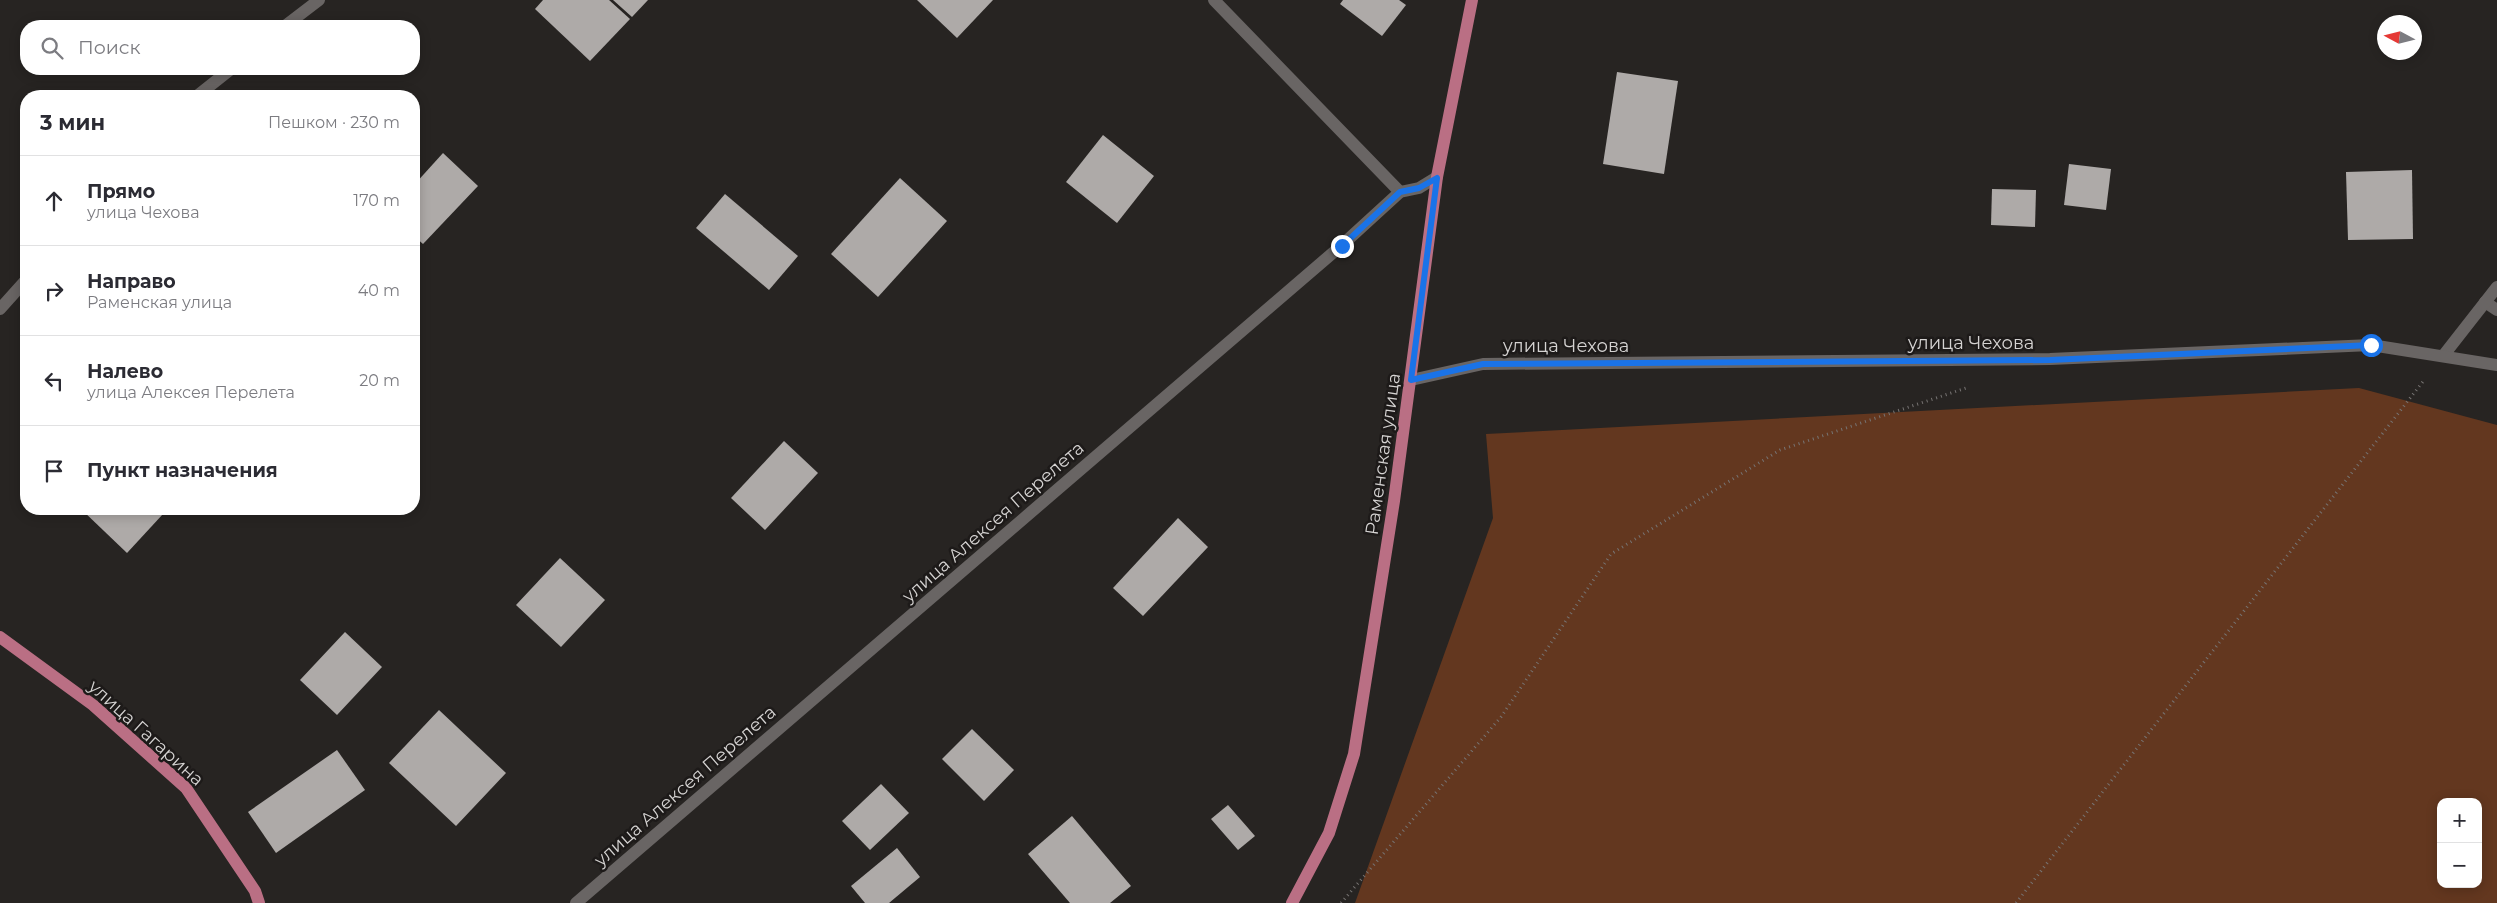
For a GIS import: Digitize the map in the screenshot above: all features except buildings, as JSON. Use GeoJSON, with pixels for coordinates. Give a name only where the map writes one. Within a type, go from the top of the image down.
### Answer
{"type":"FeatureCollection","features":[{"type":"Feature","properties":{"kind":"main road","name":"Раменская улица"},"geometry":{"type":"LineString","coordinates":[[1292,903],[1328,832],[1354,754],[1411,380],[1437,178],[1472,0]]}},
{"type":"Feature","properties":{"kind":"main road","name":"улица Гагарина"},"geometry":{"type":"LineString","coordinates":[[0,637],[93,705],[186,788],[255,891],[259,903]]}},
{"type":"Feature","properties":{"kind":"street"},"geometry":{"type":"LineString","coordinates":[[293,20],[319,0]]}},
{"type":"Feature","properties":{"kind":"street"},"geometry":{"type":"LineString","coordinates":[[1214,0],[1400,192]]}},
{"type":"Feature","properties":{"kind":"street"},"geometry":{"type":"LineString","coordinates":[[204,90],[223,75]]}},
{"type":"Feature","properties":{"kind":"street","name":"улица Алексея Перелета"},"geometry":{"type":"LineString","coordinates":[[576,903],[1334,252],[1400,192],[1419,188],[1437,178]]}},
{"type":"Feature","properties":{"kind":"street"},"geometry":{"type":"LineString","coordinates":[[0,309],[20,287]]}},
{"type":"Feature","properties":{"kind":"street"},"geometry":{"type":"LineString","coordinates":[[2443,356],[2497,287]]}},
{"type":"Feature","properties":{"kind":"street"},"geometry":{"type":"LineString","coordinates":[[2486,302],[2497,310]]}},
{"type":"Feature","properties":{"kind":"street","name":"улица Чехова"},"geometry":{"type":"LineString","coordinates":[[1411,380],[1483,364],[2050,360],[2371,345],[2497,365]]}},
{"type":"Feature","properties":{"kind":"path"},"geometry":{"type":"LineString","coordinates":[[2016,903],[2443,356]]}},
{"type":"Feature","properties":{"kind":"path"},"geometry":{"type":"LineString","coordinates":[[1341,903],[1500,716],[1611,554],[1780,450],[1975,384]]}},
{"type":"Feature","properties":{"kind":"shaded area"},"geometry":{"type":"Polygon","coordinates":[[[2359,388],[2497,425],[2497,903],[1355,903],[1493,518],[1486,434],[2359,388]]]}},
{"type":"Feature","properties":{"kind":"route"},"geometry":{"type":"LineString","coordinates":[[1342,246],[1400,192],[1419,188],[1437,178],[1411,380],[1483,364],[2050,360],[2371,345]]}}]}
